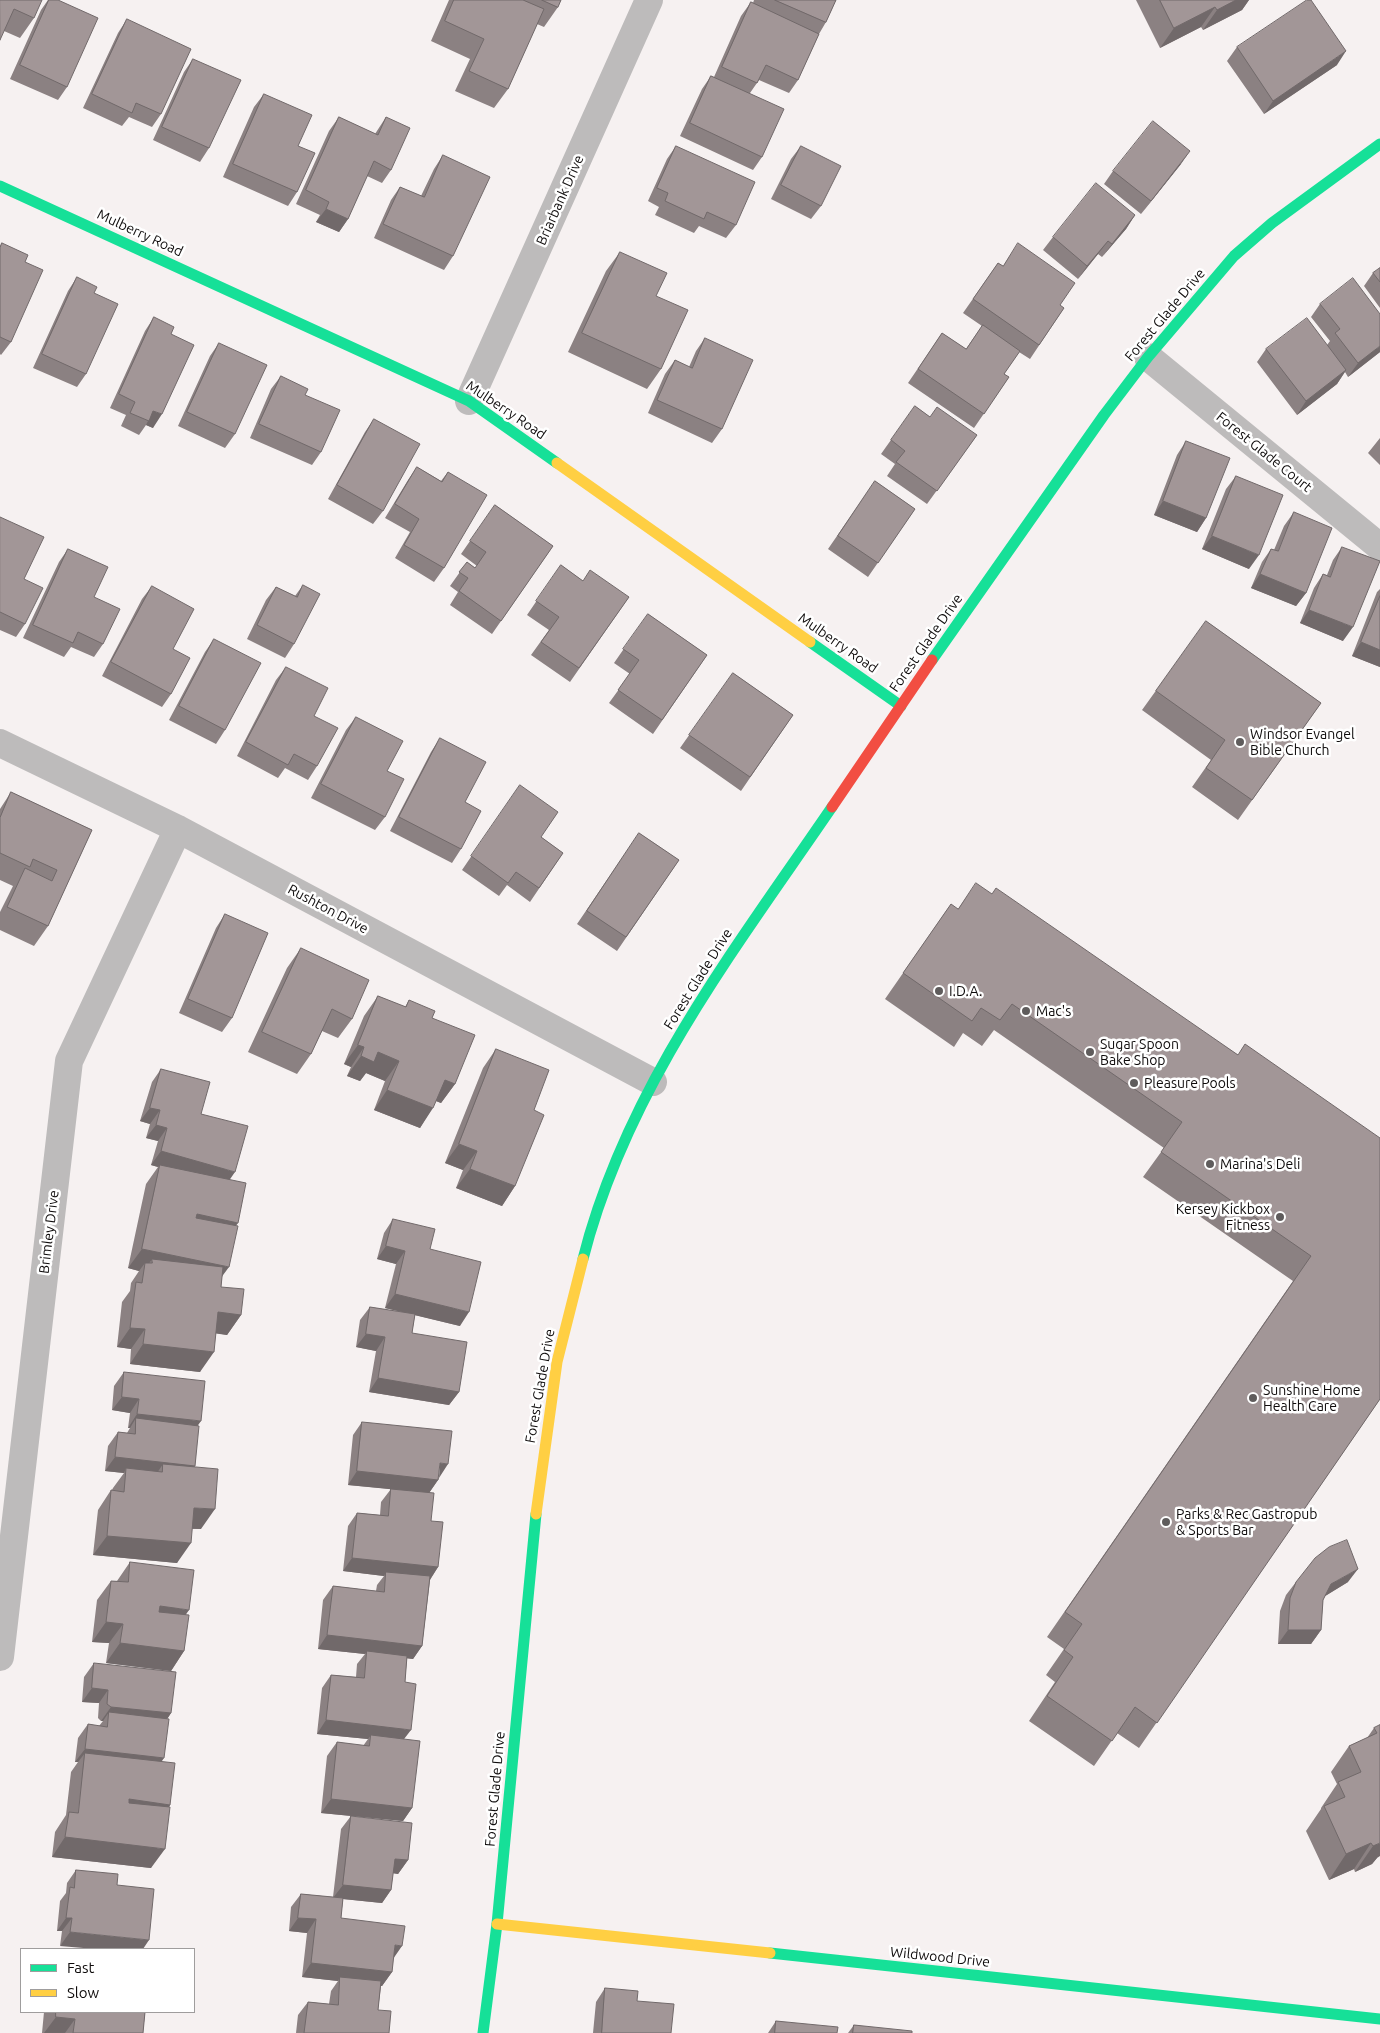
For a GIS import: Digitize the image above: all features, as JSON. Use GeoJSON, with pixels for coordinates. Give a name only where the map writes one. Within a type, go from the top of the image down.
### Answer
{"type":"FeatureCollection","features":[{"type":"Feature","properties":{"kind":"street","name":"Briarbank Drive"},"geometry":{"type":"LineString","coordinates":[[469,400],[649,0]]}},
{"type":"Feature","properties":{"kind":"street","name":"Forest Glade Drive"},"geometry":{"type":"LineString","coordinates":[[483,2033],[497,1924],[539,1486],[557,1362],[585,1251],[614,1162],[653,1082],[697,1004],[901,706],[1104,415],[1148,357],[1234,256],[1272,223],[1380,144]]}},
{"type":"Feature","properties":{"kind":"street","name":"Mulberry Road"},"geometry":{"type":"LineString","coordinates":[[0,186],[469,400],[901,706]]}},
{"type":"Feature","properties":{"kind":"street","name":"Forest Glade Court"},"geometry":{"type":"LineString","coordinates":[[1148,357],[1380,547]]}},
{"type":"Feature","properties":{"kind":"street","name":"Rushton Drive"},"geometry":{"type":"LineString","coordinates":[[0,743],[178,829],[653,1082]]}},
{"type":"Feature","properties":{"kind":"street","name":"Brimley Drive"},"geometry":{"type":"LineString","coordinates":[[0,1657],[69,1061],[178,829]]}},
{"type":"Feature","properties":{"kind":"street","name":"Wildwood Drive"},"geometry":{"type":"LineString","coordinates":[[497,1924],[1380,2019]]}},
{"type":"Feature","properties":{"kind":"building"},"geometry":{"type":"Polygon","coordinates":[[[0,0],[42,0],[34,18],[14,9],[0,40],[0,0]]]}},
{"type":"Feature","properties":{"kind":"building"},"geometry":{"type":"Polygon","coordinates":[[[49,0],[58,0],[98,18],[67,87],[20,65],[49,0]]]}},
{"type":"Feature","properties":{"kind":"building"},"geometry":{"type":"Polygon","coordinates":[[[454,0],[523,0],[544,9],[508,89],[469,71],[484,39],[445,21],[454,0]]]}},
{"type":"Feature","properties":{"kind":"building"},"geometry":{"type":"Polygon","coordinates":[[[542,0],[561,0],[558,7],[542,0]]]}},
{"type":"Feature","properties":{"kind":"building"},"geometry":{"type":"Polygon","coordinates":[[[775,0],[836,0],[826,22],[775,0]]]}},
{"type":"Feature","properties":{"kind":"building"},"geometry":{"type":"Polygon","coordinates":[[[1160,0],[1236,0],[1217,10],[1215,7],[1174,28],[1160,0]]]}},
{"type":"Feature","properties":{"kind":"building"},"geometry":{"type":"Polygon","coordinates":[[[1307,0],[1311,0],[1346,51],[1273,101],[1237,47],[1307,0]]]}},
{"type":"Feature","properties":{"kind":"building"},"geometry":{"type":"Polygon","coordinates":[[[751,2],[819,34],[798,80],[766,65],[757,83],[722,67],[751,2]]]}},
{"type":"Feature","properties":{"kind":"building"},"geometry":{"type":"Polygon","coordinates":[[[127,19],[191,49],[161,114],[136,103],[132,113],[92,94],[127,19]]]}},
{"type":"Feature","properties":{"kind":"building"},"geometry":{"type":"Polygon","coordinates":[[[193,59],[241,80],[209,148],[162,127],[193,59]]]}},
{"type":"Feature","properties":{"kind":"building"},"geometry":{"type":"Polygon","coordinates":[[[711,76],[784,109],[762,157],[690,123],[711,76]]]}},
{"type":"Feature","properties":{"kind":"building"},"geometry":{"type":"Polygon","coordinates":[[[264,94],[312,115],[298,146],[315,153],[297,192],[233,164],[264,94]]]}},
{"type":"Feature","properties":{"kind":"building"},"geometry":{"type":"Polygon","coordinates":[[[339,117],[378,135],[386,117],[410,128],[391,170],[374,161],[348,219],[326,209],[329,202],[306,190],[339,117]]]}},
{"type":"Feature","properties":{"kind":"building"},"geometry":{"type":"Polygon","coordinates":[[[1153,121],[1190,151],[1151,201],[1113,171],[1153,121]]]}},
{"type":"Feature","properties":{"kind":"building"},"geometry":{"type":"Polygon","coordinates":[[[676,146],[755,182],[736,225],[707,212],[704,219],[665,201],[668,193],[657,188],[676,146]]]}},
{"type":"Feature","properties":{"kind":"building"},"geometry":{"type":"Polygon","coordinates":[[[801,146],[841,166],[821,206],[781,185],[801,146]]]}},
{"type":"Feature","properties":{"kind":"building"},"geometry":{"type":"Polygon","coordinates":[[[443,155],[490,177],[453,256],[383,224],[400,187],[424,197],[443,155]]]}},
{"type":"Feature","properties":{"kind":"building"},"geometry":{"type":"Polygon","coordinates":[[[1096,183],[1135,215],[1112,244],[1108,241],[1087,266],[1053,237],[1096,183]]]}},
{"type":"Feature","properties":{"kind":"building"},"geometry":{"type":"Polygon","coordinates":[[[2,243],[28,255],[25,262],[43,270],[11,342],[0,337],[0,248],[2,243]]]}},
{"type":"Feature","properties":{"kind":"building"},"geometry":{"type":"Polygon","coordinates":[[[1018,243],[1075,283],[1060,305],[1064,308],[1039,345],[973,299],[998,263],[1003,266],[1018,243]]]}},
{"type":"Feature","properties":{"kind":"building"},"geometry":{"type":"Polygon","coordinates":[[[620,252],[667,273],[656,296],[688,310],[661,369],[582,333],[620,252]]]}},
{"type":"Feature","properties":{"kind":"building"},"geometry":{"type":"Polygon","coordinates":[[[1380,268],[1380,282],[1373,273],[1380,268]]]}},
{"type":"Feature","properties":{"kind":"building"},"geometry":{"type":"Polygon","coordinates":[[[77,277],[97,287],[94,293],[118,304],[86,374],[42,354],[77,277]]]}},
{"type":"Feature","properties":{"kind":"building"},"geometry":{"type":"Polygon","coordinates":[[[1353,278],[1380,314],[1380,346],[1358,363],[1335,333],[1340,329],[1320,304],[1353,278]]]}},
{"type":"Feature","properties":{"kind":"building"},"geometry":{"type":"Polygon","coordinates":[[[154,317],[174,327],[171,334],[194,345],[162,414],[153,411],[149,421],[130,413],[135,402],[119,394],[154,317]]]}},
{"type":"Feature","properties":{"kind":"building"},"geometry":{"type":"Polygon","coordinates":[[[1307,318],[1346,370],[1306,401],[1266,349],[1307,318]]]}},
{"type":"Feature","properties":{"kind":"building"},"geometry":{"type":"Polygon","coordinates":[[[983,325],[1020,351],[1004,374],[1009,377],[984,414],[918,369],[942,333],[966,349],[983,325]]]}},
{"type":"Feature","properties":{"kind":"building"},"geometry":{"type":"Polygon","coordinates":[[[705,338],[753,360],[722,429],[657,400],[675,360],[692,368],[705,338]]]}},
{"type":"Feature","properties":{"kind":"building"},"geometry":{"type":"Polygon","coordinates":[[[219,343],[267,365],[235,434],[187,412],[219,343]]]}},
{"type":"Feature","properties":{"kind":"building"},"geometry":{"type":"Polygon","coordinates":[[[281,376],[308,389],[305,395],[340,410],[321,452],[259,424],[281,376]]]}},
{"type":"Feature","properties":{"kind":"building"},"geometry":{"type":"Polygon","coordinates":[[[915,406],[930,417],[937,407],[977,435],[937,491],[896,462],[905,451],[891,440],[915,406]]]}},
{"type":"Feature","properties":{"kind":"building"},"geometry":{"type":"Polygon","coordinates":[[[374,419],[420,444],[383,511],[337,485],[374,419]]]}},
{"type":"Feature","properties":{"kind":"building"},"geometry":{"type":"Polygon","coordinates":[[[1186,441],[1230,458],[1206,518],[1163,501],[1186,441]]]}},
{"type":"Feature","properties":{"kind":"building"},"geometry":{"type":"Polygon","coordinates":[[[417,467],[442,482],[448,472],[487,495],[444,568],[404,545],[419,519],[395,504],[417,467]]]}},
{"type":"Feature","properties":{"kind":"building"},"geometry":{"type":"Polygon","coordinates":[[[1236,476],[1283,495],[1259,555],[1212,536],[1236,476]]]}},
{"type":"Feature","properties":{"kind":"building"},"geometry":{"type":"Polygon","coordinates":[[[875,481],[915,509],[878,563],[838,536],[875,481]]]}},
{"type":"Feature","properties":{"kind":"building"},"geometry":{"type":"Polygon","coordinates":[[[495,505],[553,546],[501,621],[459,591],[468,578],[459,572],[467,562],[475,568],[486,552],[470,541],[495,505]]]}},
{"type":"Feature","properties":{"kind":"building"},"geometry":{"type":"Polygon","coordinates":[[[1294,512],[1332,528],[1306,593],[1260,574],[1271,549],[1278,551],[1294,512]]]}},
{"type":"Feature","properties":{"kind":"building"},"geometry":{"type":"Polygon","coordinates":[[[0,517],[44,537],[24,579],[43,588],[25,624],[0,612],[0,517]]]}},
{"type":"Feature","properties":{"kind":"building"},"geometry":{"type":"Polygon","coordinates":[[[1342,547],[1380,561],[1353,627],[1309,610],[1323,574],[1330,577],[1342,547]]]}},
{"type":"Feature","properties":{"kind":"building"},"geometry":{"type":"Polygon","coordinates":[[[68,549],[108,567],[94,597],[120,609],[103,644],[78,632],[73,643],[33,625],[68,549]]]}},
{"type":"Feature","properties":{"kind":"building"},"geometry":{"type":"Polygon","coordinates":[[[561,565],[583,581],[590,570],[629,597],[579,668],[541,642],[559,617],[536,601],[561,565]]]}},
{"type":"Feature","properties":{"kind":"building"},"geometry":{"type":"Polygon","coordinates":[[[303,585],[320,594],[294,644],[257,625],[276,587],[297,597],[303,585]]]}},
{"type":"Feature","properties":{"kind":"building"},"geometry":{"type":"Polygon","coordinates":[[[152,586],[194,609],[173,649],[190,658],[171,694],[111,662],[152,586]]]}},
{"type":"Feature","properties":{"kind":"building"},"geometry":{"type":"Polygon","coordinates":[[[1380,596],[1380,650],[1361,642],[1380,596]]]}},
{"type":"Feature","properties":{"kind":"building"},"geometry":{"type":"Polygon","coordinates":[[[648,614],[707,655],[662,720],[618,690],[639,660],[623,649],[648,614]]]}},
{"type":"Feature","properties":{"kind":"building","name":"Windsor Evangel Bible Church"},"geometry":{"type":"Polygon","coordinates":[[[1206,621],[1321,703],[1252,800],[1206,768],[1225,740],[1156,691],[1206,621]]]}},
{"type":"Feature","properties":{"kind":"building"},"geometry":{"type":"Polygon","coordinates":[[[214,639],[261,663],[225,730],[179,706],[214,639]]]}},
{"type":"Feature","properties":{"kind":"building"},"geometry":{"type":"Polygon","coordinates":[[[286,667],[328,688],[314,716],[338,728],[317,766],[294,754],[288,765],[246,742],[286,667]]]}},
{"type":"Feature","properties":{"kind":"building"},"geometry":{"type":"Polygon","coordinates":[[[733,673],[793,715],[750,777],[689,735],[733,673]]]}},
{"type":"Feature","properties":{"kind":"building"},"geometry":{"type":"Polygon","coordinates":[[[356,717],[403,741],[387,771],[404,779],[385,817],[321,784],[356,717]]]}},
{"type":"Feature","properties":{"kind":"building"},"geometry":{"type":"Polygon","coordinates":[[[440,738],[486,762],[465,802],[481,811],[461,849],[399,817],[440,738]]]}},
{"type":"Feature","properties":{"kind":"building"},"geometry":{"type":"Polygon","coordinates":[[[520,785],[558,812],[541,837],[563,853],[539,888],[516,872],[508,883],[471,856],[520,785]]]}},
{"type":"Feature","properties":{"kind":"building"},"geometry":{"type":"Polygon","coordinates":[[[11,792],[92,830],[48,926],[7,907],[25,868],[52,881],[57,870],[33,859],[30,867],[0,853],[0,818],[11,792]]]}},
{"type":"Feature","properties":{"kind":"building"},"geometry":{"type":"Polygon","coordinates":[[[639,833],[679,860],[626,937],[587,911],[639,833]]]}},
{"type":"Feature","properties":{"kind":"building"},"geometry":{"type":"Polygon","coordinates":[[[976,883],[992,894],[996,888],[1238,1055],[1245,1044],[1380,1138],[1380,1399],[1157,1723],[1135,1707],[1112,1741],[1047,1696],[1073,1657],[1064,1650],[1082,1624],[1065,1612],[1311,1256],[1161,1152],[1182,1122],[1012,1004],[1000,1020],[981,1008],[972,1021],[903,973],[951,904],[958,909],[976,883]]]}},
{"type":"Feature","properties":{"kind":"building"},"geometry":{"type":"Polygon","coordinates":[[[225,914],[268,933],[232,1018],[188,999],[225,914]]]}},
{"type":"Feature","properties":{"kind":"building"},"geometry":{"type":"Polygon","coordinates":[[[301,948],[369,980],[352,1019],[332,1009],[311,1054],[262,1032],[301,948]]]}},
{"type":"Feature","properties":{"kind":"building"},"geometry":{"type":"Polygon","coordinates":[[[378,996],[406,1007],[409,1000],[435,1011],[432,1018],[475,1035],[455,1084],[445,1080],[433,1108],[387,1090],[399,1061],[378,1052],[374,1062],[361,1056],[364,1047],[358,1045],[378,996]]]}},
{"type":"Feature","properties":{"kind":"building"},"geometry":{"type":"Polygon","coordinates":[[[496,1049],[549,1070],[534,1110],[544,1115],[515,1186],[470,1169],[477,1151],[459,1144],[496,1049]]]}},
{"type":"Feature","properties":{"kind":"building"},"geometry":{"type":"Polygon","coordinates":[[[161,1069],[210,1082],[201,1114],[248,1126],[235,1172],[161,1151],[167,1128],[156,1125],[160,1110],[150,1108],[161,1069]]]}},
{"type":"Feature","properties":{"kind":"building"},"geometry":{"type":"Polygon","coordinates":[[[160,1165],[246,1183],[238,1223],[197,1214],[196,1218],[238,1226],[229,1267],[142,1249],[160,1165]]]}},
{"type":"Feature","properties":{"kind":"building"},"geometry":{"type":"Polygon","coordinates":[[[393,1219],[435,1229],[430,1249],[481,1262],[469,1312],[395,1294],[405,1251],[386,1246],[393,1219]]]}},
{"type":"Feature","properties":{"kind":"building"},"geometry":{"type":"Polygon","coordinates":[[[152,1259],[223,1267],[221,1287],[244,1289],[241,1315],[218,1312],[214,1352],[143,1344],[145,1329],[130,1328],[136,1282],[142,1283],[145,1263],[152,1263],[152,1259]]]}},
{"type":"Feature","properties":{"kind":"building"},"geometry":{"type":"Polygon","coordinates":[[[370,1307],[415,1314],[412,1333],[467,1342],[459,1392],[378,1378],[385,1337],[366,1334],[370,1307]]]}},
{"type":"Feature","properties":{"kind":"building"},"geometry":{"type":"Polygon","coordinates":[[[124,1372],[205,1381],[201,1421],[137,1414],[139,1399],[122,1397],[124,1372]]]}},
{"type":"Feature","properties":{"kind":"building"},"geometry":{"type":"Polygon","coordinates":[[[136,1418],[199,1426],[195,1466],[115,1457],[118,1432],[135,1434],[136,1418]]]}},
{"type":"Feature","properties":{"kind":"building"},"geometry":{"type":"Polygon","coordinates":[[[362,1422],[452,1431],[448,1464],[440,1463],[438,1480],[357,1471],[362,1422]]]}},
{"type":"Feature","properties":{"kind":"building"},"geometry":{"type":"Polygon","coordinates":[[[163,1464],[218,1469],[215,1509],[194,1508],[191,1543],[107,1536],[111,1490],[124,1492],[126,1468],[162,1472],[163,1464]]]}},
{"type":"Feature","properties":{"kind":"building"},"geometry":{"type":"Polygon","coordinates":[[[391,1489],[434,1493],[431,1521],[443,1522],[438,1567],[352,1558],[357,1513],[388,1516],[391,1489]]]}},
{"type":"Feature","properties":{"kind":"building"},"geometry":{"type":"Polygon","coordinates":[[[1347,1540],[1358,1569],[1331,1584],[1323,1600],[1321,1630],[1288,1630],[1290,1598],[1296,1582],[1315,1558],[1329,1547],[1347,1540]]]}},
{"type":"Feature","properties":{"kind":"building"},"geometry":{"type":"Polygon","coordinates":[[[130,1562],[194,1570],[189,1610],[160,1606],[159,1612],[189,1615],[184,1651],[120,1643],[123,1624],[106,1622],[111,1581],[128,1582],[130,1562]]]}},
{"type":"Feature","properties":{"kind":"building"},"geometry":{"type":"Polygon","coordinates":[[[386,1572],[430,1576],[422,1646],[327,1635],[333,1586],[384,1592],[386,1572]]]}},
{"type":"Feature","properties":{"kind":"building"},"geometry":{"type":"Polygon","coordinates":[[[367,1651],[407,1656],[405,1682],[416,1684],[411,1730],[326,1720],[331,1675],[364,1678],[367,1651]]]}},
{"type":"Feature","properties":{"kind":"building"},"geometry":{"type":"Polygon","coordinates":[[[94,1663],[176,1672],[171,1713],[111,1707],[107,1704],[108,1690],[92,1688],[94,1663]]]}},
{"type":"Feature","properties":{"kind":"building"},"geometry":{"type":"Polygon","coordinates":[[[109,1712],[169,1719],[164,1758],[85,1749],[88,1724],[107,1727],[109,1712]]]}},
{"type":"Feature","properties":{"kind":"building"},"geometry":{"type":"Polygon","coordinates":[[[1380,1725],[1380,1843],[1373,1846],[1371,1843],[1346,1854],[1324,1806],[1345,1797],[1338,1782],[1361,1772],[1349,1746],[1377,1733],[1374,1728],[1380,1725]]]}},
{"type":"Feature","properties":{"kind":"building"},"geometry":{"type":"Polygon","coordinates":[[[371,1735],[420,1741],[412,1808],[331,1799],[337,1742],[369,1746],[371,1735]]]}},
{"type":"Feature","properties":{"kind":"building"},"geometry":{"type":"Polygon","coordinates":[[[85,1753],[175,1763],[170,1805],[129,1799],[129,1803],[170,1807],[165,1849],[65,1837],[69,1812],[78,1813],[85,1753]]]}},
{"type":"Feature","properties":{"kind":"building"},"geometry":{"type":"Polygon","coordinates":[[[351,1816],[412,1823],[408,1860],[395,1859],[391,1890],[343,1885],[351,1816]]]}},
{"type":"Feature","properties":{"kind":"building"},"geometry":{"type":"Polygon","coordinates":[[[76,1870],[118,1874],[117,1885],[154,1889],[149,1940],[70,1932],[72,1918],[66,1918],[70,1887],[74,1888],[76,1870]]]}},
{"type":"Feature","properties":{"kind":"building"},"geometry":{"type":"Polygon","coordinates":[[[301,1894],[343,1898],[341,1918],[405,1926],[402,1946],[395,1945],[392,1972],[311,1963],[316,1919],[298,1918],[301,1894]]]}},
{"type":"Feature","properties":{"kind":"building"},"geometry":{"type":"Polygon","coordinates":[[[340,1977],[381,1981],[378,2010],[391,2011],[389,2033],[304,2033],[308,2002],[338,2005],[340,1977]]]}},
{"type":"Feature","properties":{"kind":"building"},"geometry":{"type":"Polygon","coordinates":[[[605,1988],[638,1991],[637,2001],[674,2004],[671,2033],[602,2033],[605,1988]]]}},
{"type":"Feature","properties":{"kind":"building"},"geometry":{"type":"Polygon","coordinates":[[[56,2013],[145,2013],[143,2033],[73,2033],[75,2019],[56,2017],[56,2013]]]}},
{"type":"Feature","properties":{"kind":"building"},"geometry":{"type":"Polygon","coordinates":[[[776,2021],[838,2027],[837,2033],[775,2033],[776,2021]]]}},
{"type":"Feature","properties":{"kind":"building"},"geometry":{"type":"Polygon","coordinates":[[[854,2025],[912,2031],[912,2033],[853,2033],[854,2025]]]}},
{"type":"Feature","properties":{"kind":"traffic: fast"},"geometry":{"type":"LineString","coordinates":[[932,660],[1104,415],[1148,357],[1234,256],[1272,223],[1380,144]]}},
{"type":"Feature","properties":{"kind":"traffic: fast"},"geometry":{"type":"LineString","coordinates":[[0,186],[469,401],[557,463]]}},
{"type":"Feature","properties":{"kind":"traffic: fast"},"geometry":{"type":"LineString","coordinates":[[810,642],[901,706]]}},
{"type":"Feature","properties":{"kind":"traffic: fast"},"geometry":{"type":"LineString","coordinates":[[583,1259],[602,1197],[626,1137],[655,1079],[687,1023],[722,968],[832,807]]}},
{"type":"Feature","properties":{"kind":"traffic: fast"},"geometry":{"type":"LineString","coordinates":[[483,2033],[497,1924],[536,1514]]}},
{"type":"Feature","properties":{"kind":"traffic: fast"},"geometry":{"type":"LineString","coordinates":[[770,1953],[1380,2019]]}},
{"type":"Feature","properties":{"kind":"traffic: slow"},"geometry":{"type":"LineString","coordinates":[[557,463],[810,642]]}},
{"type":"Feature","properties":{"kind":"traffic: slow"},"geometry":{"type":"LineString","coordinates":[[536,1514],[557,1362],[583,1259]]}},
{"type":"Feature","properties":{"kind":"traffic: slow"},"geometry":{"type":"LineString","coordinates":[[497,1924],[770,1953]]}},
{"type":"Feature","properties":{"kind":"traffic: jam"},"geometry":{"type":"LineString","coordinates":[[832,807],[932,660]]}},
{"type":"Feature","properties":{"kind":"place","name":"Windsor Evangel Bible Church"},"geometry":{"type":"Point","coordinates":[1240,742]}},
{"type":"Feature","properties":{"kind":"place","name":"I.D.A."},"geometry":{"type":"Point","coordinates":[939,991]}},
{"type":"Feature","properties":{"kind":"place","name":"Mac's"},"geometry":{"type":"Point","coordinates":[1026,1011]}},
{"type":"Feature","properties":{"kind":"place","name":"Sugar Spoon Bake Shop"},"geometry":{"type":"Point","coordinates":[1090,1052]}},
{"type":"Feature","properties":{"kind":"place","name":"Pleasure Pools"},"geometry":{"type":"Point","coordinates":[1134,1083]}},
{"type":"Feature","properties":{"kind":"place","name":"Marina's Deli"},"geometry":{"type":"Point","coordinates":[1210,1164]}},
{"type":"Feature","properties":{"kind":"place","name":"Kersey Kickbox Fitness"},"geometry":{"type":"Point","coordinates":[1280,1217]}},
{"type":"Feature","properties":{"kind":"place","name":"Sunshine Home Health Care"},"geometry":{"type":"Point","coordinates":[1253,1398]}},
{"type":"Feature","properties":{"kind":"place","name":"Parks & Rec Gastropub & Sports Bar"},"geometry":{"type":"Point","coordinates":[1166,1522]}}]}
